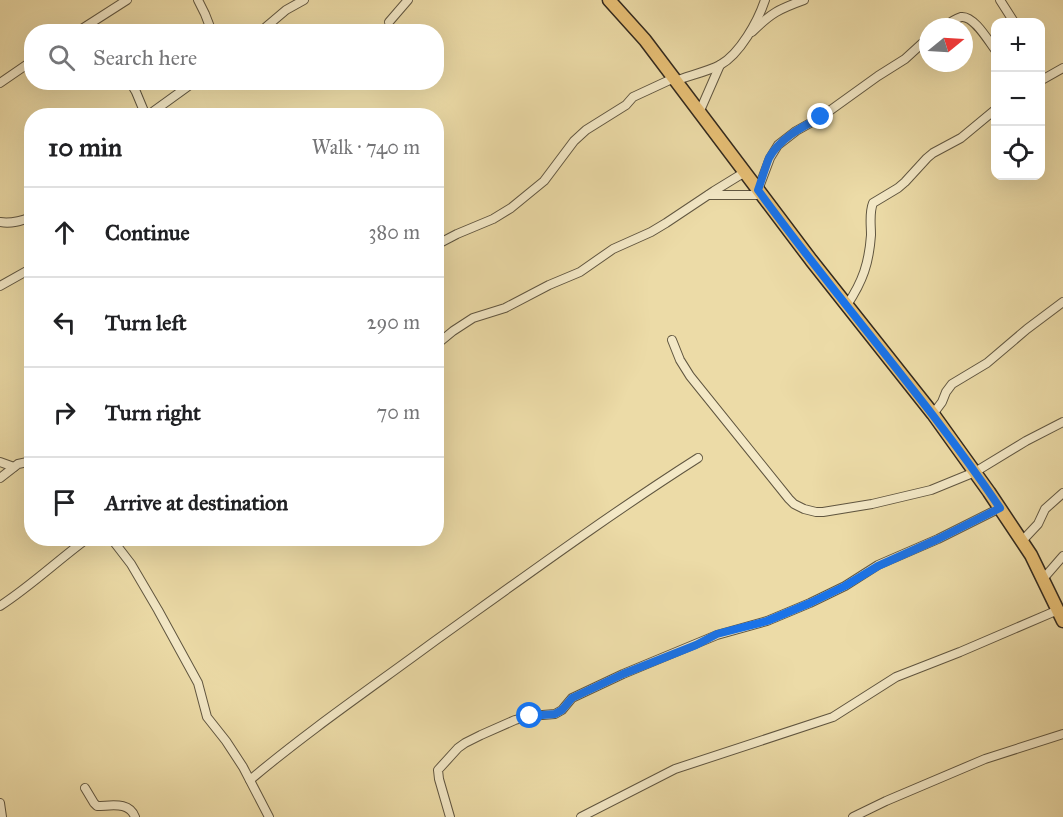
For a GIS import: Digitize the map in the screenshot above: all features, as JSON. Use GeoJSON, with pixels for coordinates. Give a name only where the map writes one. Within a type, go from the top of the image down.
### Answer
{"type":"FeatureCollection","features":[{"type":"Feature","properties":{"kind":"main road"},"geometry":{"type":"LineString","coordinates":[[609,0],[645,40],[811,260],[933,414],[1022,542],[1060,616]]}},
{"type":"Feature","properties":{"kind":"street"},"geometry":{"type":"LineString","coordinates":[[89,24],[127,0]]}},
{"type":"Feature","properties":{"kind":"street"},"geometry":{"type":"LineString","coordinates":[[198,0],[209,24]]}},
{"type":"Feature","properties":{"kind":"street"},"geometry":{"type":"LineString","coordinates":[[269,24],[286,10],[304,0]]}},
{"type":"Feature","properties":{"kind":"street"},"geometry":{"type":"LineString","coordinates":[[389,22],[408,0]]}},
{"type":"Feature","properties":{"kind":"street"},"geometry":{"type":"LineString","coordinates":[[444,241],[493,219],[511,208],[544,182],[573,141],[626,105],[633,97],[720,65],[745,39],[762,11],[765,0]]}},
{"type":"Feature","properties":{"kind":"street"},"geometry":{"type":"LineString","coordinates":[[745,39],[780,9],[804,0]]}},
{"type":"Feature","properties":{"kind":"street"},"geometry":{"type":"LineString","coordinates":[[1000,0],[1011,18]]}},
{"type":"Feature","properties":{"kind":"street"},"geometry":{"type":"LineString","coordinates":[[973,22],[991,45]]}},
{"type":"Feature","properties":{"kind":"street"},"geometry":{"type":"LineString","coordinates":[[708,195],[760,192],[770,158],[778,145],[905,59],[919,46]]}},
{"type":"Feature","properties":{"kind":"street"},"geometry":{"type":"LineString","coordinates":[[699,112],[720,65]]}},
{"type":"Feature","properties":{"kind":"street"},"geometry":{"type":"LineString","coordinates":[[0,83],[24,67]]}},
{"type":"Feature","properties":{"kind":"street"},"geometry":{"type":"LineString","coordinates":[[1045,79],[1063,68]]}},
{"type":"Feature","properties":{"kind":"street"},"geometry":{"type":"LineString","coordinates":[[135,90],[143,108]]}},
{"type":"Feature","properties":{"kind":"street"},"geometry":{"type":"LineString","coordinates":[[157,108],[183,90]]}},
{"type":"Feature","properties":{"kind":"street"},"geometry":{"type":"LineString","coordinates":[[847,305],[866,270],[873,203],[905,182],[933,153],[961,138],[991,113]]}},
{"type":"Feature","properties":{"kind":"street"},"geometry":{"type":"LineString","coordinates":[[444,338],[473,318],[505,308],[580,272],[613,249],[644,236],[666,223],[745,172]]}},
{"type":"Feature","properties":{"kind":"street"},"geometry":{"type":"LineString","coordinates":[[0,222],[24,220]]}},
{"type":"Feature","properties":{"kind":"street"},"geometry":{"type":"LineString","coordinates":[[0,286],[24,272]]}},
{"type":"Feature","properties":{"kind":"street"},"geometry":{"type":"LineString","coordinates":[[933,414],[952,384],[987,363],[1063,302]]}},
{"type":"Feature","properties":{"kind":"street"},"geometry":{"type":"LineString","coordinates":[[672,340],[685,368],[789,499],[804,509],[816,512],[896,499],[931,490],[975,472],[1063,422]]}},
{"type":"Feature","properties":{"kind":"street"},"geometry":{"type":"LineString","coordinates":[[250,780],[331,717],[465,620],[589,531],[698,458]]}},
{"type":"Feature","properties":{"kind":"street"},"geometry":{"type":"LineString","coordinates":[[0,462],[14,467]]}},
{"type":"Feature","properties":{"kind":"street"},"geometry":{"type":"LineString","coordinates":[[0,478],[18,464],[24,463]]}},
{"type":"Feature","properties":{"kind":"street"},"geometry":{"type":"LineString","coordinates":[[1022,542],[1038,524],[1045,509],[1063,493]]}},
{"type":"Feature","properties":{"kind":"street"},"geometry":{"type":"LineString","coordinates":[[450,817],[438,770],[465,743],[515,720],[555,714],[562,710],[572,698],[623,674],[696,645],[717,634],[759,624],[810,603],[878,566],[1000,508]]}},
{"type":"Feature","properties":{"kind":"street"},"geometry":{"type":"LineString","coordinates":[[0,606],[26,589],[77,546]]}},
{"type":"Feature","properties":{"kind":"street"},"geometry":{"type":"LineString","coordinates":[[117,546],[131,564],[171,633],[200,689],[207,717],[243,767],[269,817]]}},
{"type":"Feature","properties":{"kind":"street"},"geometry":{"type":"LineString","coordinates":[[1043,579],[1063,556]]}},
{"type":"Feature","properties":{"kind":"street"},"geometry":{"type":"LineString","coordinates":[[580,817],[675,769],[833,717],[896,677],[1060,616]]}},
{"type":"Feature","properties":{"kind":"street"},"geometry":{"type":"LineString","coordinates":[[853,817],[985,759],[1063,734]]}},
{"type":"Feature","properties":{"kind":"street"},"geometry":{"type":"LineString","coordinates":[[85,788],[97,806],[125,806],[132,810],[135,817]]}},
{"type":"Feature","properties":{"kind":"street"},"geometry":{"type":"LineString","coordinates":[[0,803],[2,817]]}},
{"type":"Feature","properties":{"kind":"route"},"geometry":{"type":"LineString","coordinates":[[530,716],[555,714],[562,710],[572,698],[623,674],[696,645],[717,634],[767,621],[810,603],[878,566],[1000,508],[933,414],[758,190],[770,158],[778,145],[796,131],[821,117]]}}]}
